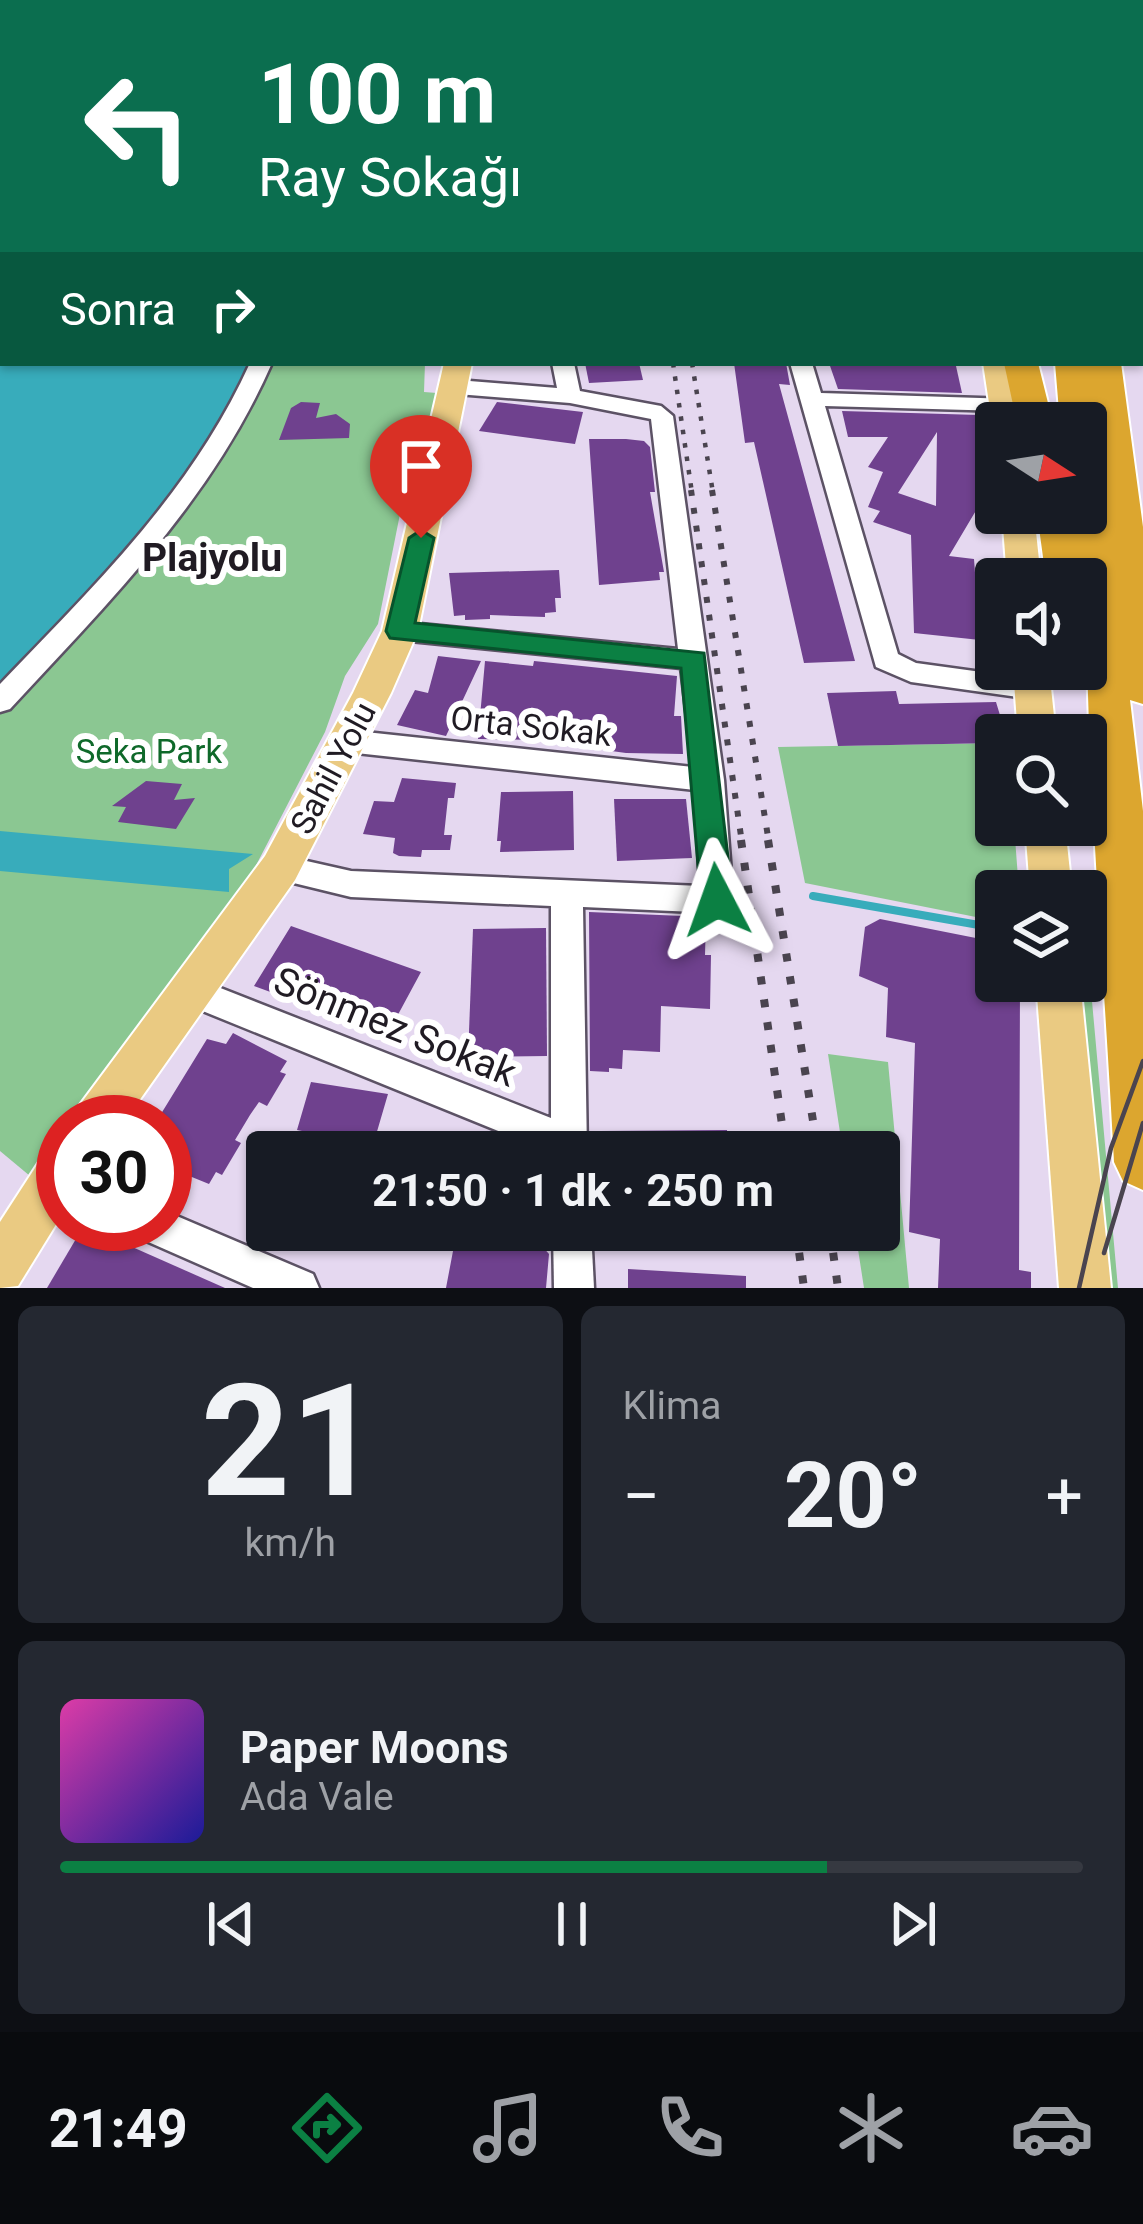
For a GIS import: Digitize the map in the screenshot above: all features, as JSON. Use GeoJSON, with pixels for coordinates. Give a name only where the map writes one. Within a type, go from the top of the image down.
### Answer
{"type":"FeatureCollection","features":[{"type":"Feature","properties":{"kind":"highway"},"geometry":{"type":"LineString","coordinates":[[1022,366],[1030,402]]}},
{"type":"Feature","properties":{"kind":"highway"},"geometry":{"type":"LineString","coordinates":[[1072,366],[1076,402]]}},
{"type":"Feature","properties":{"kind":"highway"},"geometry":{"type":"LineString","coordinates":[[1104,366],[1143,688]]}},
{"type":"Feature","properties":{"kind":"highway"},"geometry":{"type":"LineString","coordinates":[[1116,366],[1143,627]]}},
{"type":"Feature","properties":{"kind":"highway"},"geometry":{"type":"LineString","coordinates":[[1090,534],[1120,815],[1143,1162]]}},
{"type":"Feature","properties":{"kind":"highway"},"geometry":{"type":"LineString","coordinates":[[1050,690],[1143,1173]]}},
{"type":"Feature","properties":{"kind":"main road"},"geometry":{"type":"LineString","coordinates":[[997,366],[1003,402]]}},
{"type":"Feature","properties":{"kind":"main road","name":"Sahil Yolu"},"geometry":{"type":"LineString","coordinates":[[115,1095],[280,868],[400,631],[457,375]]}},
{"type":"Feature","properties":{"kind":"main road"},"geometry":{"type":"LineString","coordinates":[[1060,1002],[1085,1288]]}},
{"type":"Feature","properties":{"kind":"main road"},"geometry":{"type":"LineString","coordinates":[[0,1268],[36,1215]]}},
{"type":"Feature","properties":{"kind":"street"},"geometry":{"type":"LineString","coordinates":[[0,702],[187,499],[248,400],[260,366]]}},
{"type":"Feature","properties":{"kind":"street"},"geometry":{"type":"LineString","coordinates":[[564,366],[570,396]]}},
{"type":"Feature","properties":{"kind":"street"},"geometry":{"type":"LineString","coordinates":[[802,366],[886,660],[911,672],[975,674]]}},
{"type":"Feature","properties":{"kind":"street"},"geometry":{"type":"LineString","coordinates":[[280,868],[351,884],[717,900],[709,780],[662,416],[653,410],[457,375]]}},
{"type":"Feature","properties":{"kind":"street"},"geometry":{"type":"LineString","coordinates":[[811,399],[975,412]]}},
{"type":"Feature","properties":{"kind":"street"},"geometry":{"type":"LineString","coordinates":[[400,631],[694,660]]}},
{"type":"Feature","properties":{"kind":"street","name":"Orta Sokak"},"geometry":{"type":"LineString","coordinates":[[346,741],[709,780]]}},
{"type":"Feature","properties":{"kind":"street"},"geometry":{"type":"LineString","coordinates":[[567,893],[568,1131]]}},
{"type":"Feature","properties":{"kind":"street","name":"Sönmez Sokak"},"geometry":{"type":"LineString","coordinates":[[190,991],[529,1131]]}},
{"type":"Feature","properties":{"kind":"street"},"geometry":{"type":"LineString","coordinates":[[192,1242],[299,1288]]}},
{"type":"Feature","properties":{"kind":"street"},"geometry":{"type":"LineString","coordinates":[[573,1251],[574,1288]]}},
{"type":"Feature","properties":{"kind":"green space","name":"Seka Park"},"geometry":{"type":"Polygon","coordinates":[[[252,366],[425,366],[424,392],[437,393],[426,441],[409,458],[402,475],[400,514],[378,624],[345,676],[325,732],[251,875],[90,1095],[36,1095],[36,1168],[30,1176],[0,1151],[0,692],[252,366]]]}},
{"type":"Feature","properties":{"kind":"green space"},"geometry":{"type":"Polygon","coordinates":[[[975,743],[975,846],[1016,846],[1017,870],[975,870],[975,917],[805,883],[778,747],[975,743]]]}},
{"type":"Feature","properties":{"kind":"green space"},"geometry":{"type":"Polygon","coordinates":[[[1073,1002],[1092,1002],[1118,1288],[1109,1288],[1073,1002]]]}},
{"type":"Feature","properties":{"kind":"green space"},"geometry":{"type":"Polygon","coordinates":[[[828,1054],[888,1062],[894,1131],[840,1131],[828,1054]]]}},
{"type":"Feature","properties":{"kind":"green space"},"geometry":{"type":"Polygon","coordinates":[[[900,1191],[909,1288],[864,1288],[858,1251],[900,1251],[900,1191]]]}},
{"type":"Feature","properties":{"kind":"water"},"geometry":{"type":"Polygon","coordinates":[[[0,366],[252,366],[197,473],[0,692],[0,366]]]}},
{"type":"Feature","properties":{"kind":"water"},"geometry":{"type":"Polygon","coordinates":[[[0,831],[253,854],[229,869],[229,892],[0,871],[0,831]]]}},
{"type":"Feature","properties":{"kind":"building"},"geometry":{"type":"Polygon","coordinates":[[[586,366],[640,366],[643,380],[589,383],[586,366]]]}},
{"type":"Feature","properties":{"kind":"building"},"geometry":{"type":"Polygon","coordinates":[[[734,366],[787,366],[790,385],[779,384],[855,661],[804,663],[754,442],[745,443],[734,366]]]}},
{"type":"Feature","properties":{"kind":"building"},"geometry":{"type":"Polygon","coordinates":[[[830,366],[956,366],[962,393],[838,389],[830,366]]]}},
{"type":"Feature","properties":{"kind":"building"},"geometry":{"type":"Polygon","coordinates":[[[301,402],[320,403],[316,418],[336,414],[350,424],[349,438],[279,440],[291,408],[301,402]]]}},
{"type":"Feature","properties":{"kind":"building"},"geometry":{"type":"Polygon","coordinates":[[[497,402],[583,412],[575,444],[479,431],[497,402]]]}},
{"type":"Feature","properties":{"kind":"building"},"geometry":{"type":"Polygon","coordinates":[[[842,411],[975,415],[975,512],[949,556],[974,559],[975,639],[914,633],[911,535],[873,522],[880,511],[868,507],[883,472],[868,467],[888,437],[848,437],[842,411]],[[937,432],[898,493],[936,506],[937,432]]]}},
{"type":"Feature","properties":{"kind":"building"},"geometry":{"type":"Polygon","coordinates":[[[589,439],[644,441],[650,447],[655,492],[650,492],[664,572],[659,572],[660,580],[599,585],[589,439]]]}},
{"type":"Feature","properties":{"kind":"building"},"geometry":{"type":"Polygon","coordinates":[[[559,570],[561,598],[555,598],[556,612],[545,613],[545,617],[490,615],[490,619],[465,620],[465,615],[454,616],[449,573],[559,570]]]}},
{"type":"Feature","properties":{"kind":"building"},"geometry":{"type":"Polygon","coordinates":[[[438,656],[481,661],[446,736],[397,725],[415,690],[428,693],[438,656]]]}},
{"type":"Feature","properties":{"kind":"building"},"geometry":{"type":"Polygon","coordinates":[[[485,661],[533,666],[534,661],[677,676],[674,716],[681,716],[683,754],[626,753],[554,740],[478,739],[485,661]]]}},
{"type":"Feature","properties":{"kind":"building"},"geometry":{"type":"Polygon","coordinates":[[[896,691],[899,704],[996,702],[1000,714],[975,714],[975,743],[838,746],[827,693],[896,691]]]}},
{"type":"Feature","properties":{"kind":"building"},"geometry":{"type":"Polygon","coordinates":[[[402,778],[456,783],[454,798],[448,798],[444,835],[452,835],[450,850],[399,856],[393,853],[395,838],[363,834],[374,801],[394,802],[402,778]]]}},
{"type":"Feature","properties":{"kind":"building"},"geometry":{"type":"Polygon","coordinates":[[[146,781],[182,784],[174,800],[195,798],[176,829],[118,822],[126,807],[112,806],[146,781]]]}},
{"type":"Feature","properties":{"kind":"building"},"geometry":{"type":"Polygon","coordinates":[[[573,791],[574,850],[500,852],[501,792],[573,791]]]}},
{"type":"Feature","properties":{"kind":"building"},"geometry":{"type":"Polygon","coordinates":[[[614,799],[686,799],[692,858],[617,861],[614,799]]]}},
{"type":"Feature","properties":{"kind":"building"},"geometry":{"type":"Polygon","coordinates":[[[589,912],[706,917],[705,955],[711,955],[710,1009],[661,1006],[660,1052],[623,1050],[622,1069],[609,1068],[609,1072],[590,1071],[589,912]]]}},
{"type":"Feature","properties":{"kind":"building"},"geometry":{"type":"Polygon","coordinates":[[[880,919],[975,938],[975,1002],[1020,1002],[1019,1270],[1031,1272],[1031,1288],[938,1288],[940,1239],[909,1232],[915,1043],[886,1037],[888,988],[859,976],[865,927],[880,919]]]}},
{"type":"Feature","properties":{"kind":"building"},"geometry":{"type":"Polygon","coordinates":[[[291,926],[421,972],[387,1035],[330,1014],[334,997],[325,1012],[254,986],[291,926]]]}},
{"type":"Feature","properties":{"kind":"building"},"geometry":{"type":"Polygon","coordinates":[[[546,928],[547,1056],[468,1057],[473,929],[546,928]]]}},
{"type":"Feature","properties":{"kind":"building"},"geometry":{"type":"Polygon","coordinates":[[[233,1033],[287,1061],[280,1072],[286,1074],[267,1106],[259,1102],[235,1140],[241,1143],[222,1175],[216,1172],[209,1184],[192,1177],[192,1095],[173,1095],[207,1039],[226,1044],[233,1033]]]}},
{"type":"Feature","properties":{"kind":"building"},"geometry":{"type":"Polygon","coordinates":[[[311,1082],[388,1094],[377,1131],[297,1130],[311,1082]]]}},
{"type":"Feature","properties":{"kind":"building"},"geometry":{"type":"Polygon","coordinates":[[[69,1251],[141,1251],[225,1288],[47,1288],[69,1251]]]}},
{"type":"Feature","properties":{"kind":"building"},"geometry":{"type":"Polygon","coordinates":[[[453,1251],[549,1254],[546,1288],[446,1288],[453,1251]]]}},
{"type":"Feature","properties":{"kind":"building"},"geometry":{"type":"Polygon","coordinates":[[[628,1269],[746,1276],[746,1288],[628,1288],[628,1269]]]}},
{"type":"Feature","properties":{"kind":"waterway"},"geometry":{"type":"LineString","coordinates":[[813,896],[975,924]]}},
{"type":"Feature","properties":{"kind":"tram line"},"geometry":{"type":"LineString","coordinates":[[1079,1288],[1111,1148],[1143,1061]]}},
{"type":"Feature","properties":{"kind":"tram line"},"geometry":{"type":"LineString","coordinates":[[1104,1253],[1143,1123]]}},
{"type":"Feature","properties":{"kind":"railway"},"geometry":{"type":"LineString","coordinates":[[673,366],[692,493]]}},
{"type":"Feature","properties":{"kind":"railway"},"geometry":{"type":"LineString","coordinates":[[692,366],[713,493]]}},
{"type":"Feature","properties":{"kind":"railway"},"geometry":{"type":"LineString","coordinates":[[691,490],[742,843]]}},
{"type":"Feature","properties":{"kind":"railway"},"geometry":{"type":"LineString","coordinates":[[712,490],[769,843]]}},
{"type":"Feature","properties":{"kind":"railway"},"geometry":{"type":"LineString","coordinates":[[741,840],[783,1131]]}},
{"type":"Feature","properties":{"kind":"railway"},"geometry":{"type":"LineString","coordinates":[[768,840],[815,1131]]}},
{"type":"Feature","properties":{"kind":"railway"},"geometry":{"type":"LineString","coordinates":[[799,1251],[804,1288]]}},
{"type":"Feature","properties":{"kind":"railway"},"geometry":{"type":"LineString","coordinates":[[833,1251],[838,1288]]}},
{"type":"Feature","properties":{"kind":"district","name":"Plajyolu"},"geometry":{"type":"Point","coordinates":[212,558]}},
{"type":"Feature","properties":{"kind":"route"},"geometry":{"type":"LineString","coordinates":[[421,538],[400,631],[694,660],[717,900]]}}]}
